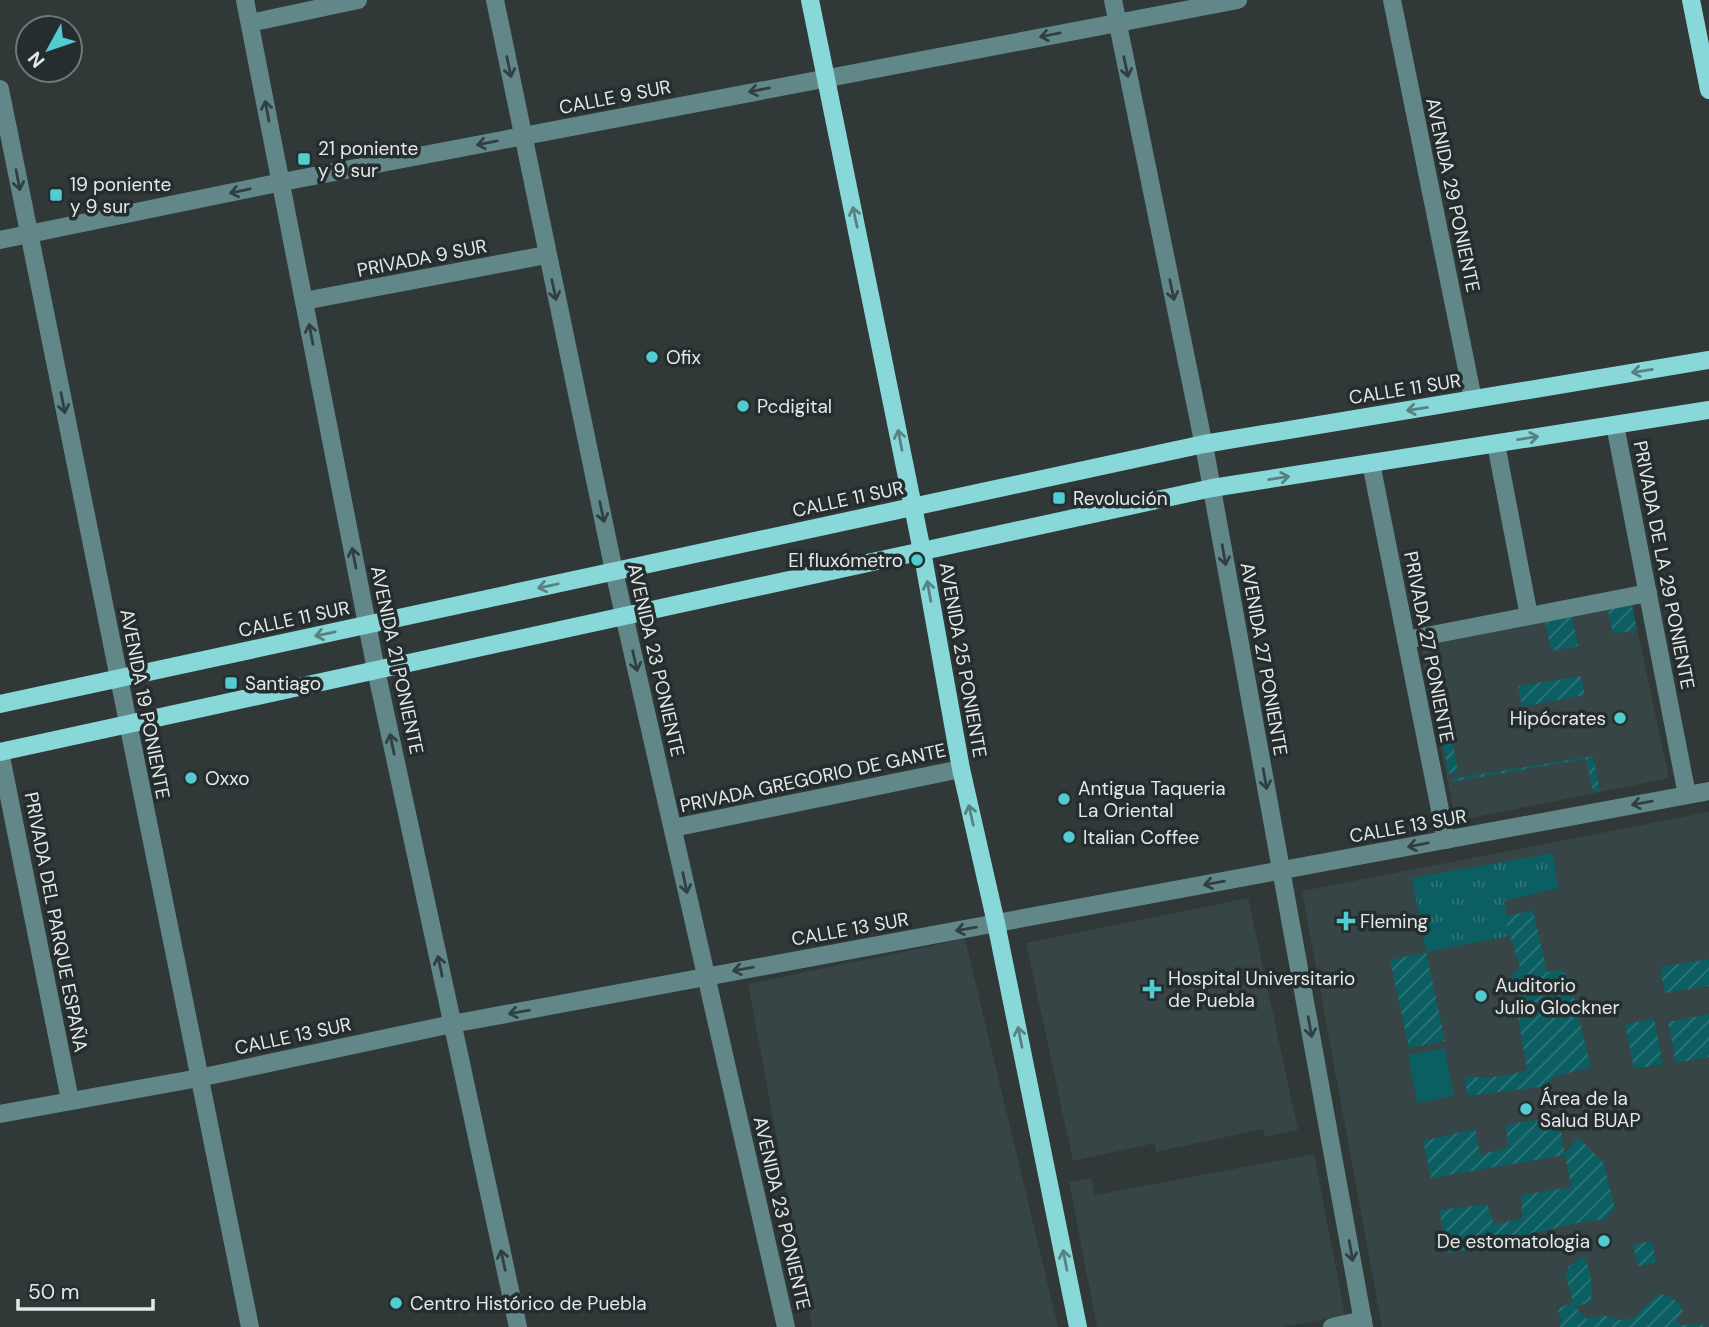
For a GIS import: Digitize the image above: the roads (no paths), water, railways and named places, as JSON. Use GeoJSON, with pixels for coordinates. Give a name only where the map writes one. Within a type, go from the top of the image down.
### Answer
{"type":"FeatureCollection","features":[{"type":"Feature","properties":{"kind":"main road","name":"AVENIDA 25 PONIENTE"},"geometry":{"type":"LineString","coordinates":[[810,0],[914,507],[961,769],[996,923],[1078,1327]]}},
{"type":"Feature","properties":{"kind":"main road"},"geometry":{"type":"LineString","coordinates":[[1691,0],[1709,90]]}},
{"type":"Feature","properties":{"kind":"main road","name":"CALLE 11 SUR"},"geometry":{"type":"LineString","coordinates":[[0,704],[1204,444],[1709,360]]}},
{"type":"Feature","properties":{"kind":"main road"},"geometry":{"type":"LineString","coordinates":[[0,752],[1212,488],[1709,410]]}},
{"type":"Feature","properties":{"kind":"street","name":"AVENIDA 21 PONIENTE"},"geometry":{"type":"LineString","coordinates":[[245,0],[376,670],[518,1327]]}},
{"type":"Feature","properties":{"kind":"street"},"geometry":{"type":"LineString","coordinates":[[250,23],[358,0]]}},
{"type":"Feature","properties":{"kind":"street","name":"AVENIDA 23 PONIENTE"},"geometry":{"type":"LineString","coordinates":[[495,0],[614,571],[786,1327]]}},
{"type":"Feature","properties":{"kind":"street","name":"AVENIDA 27 PONIENTE"},"geometry":{"type":"LineString","coordinates":[[1112,0],[1204,444],[1364,1324]]}},
{"type":"Feature","properties":{"kind":"street","name":"CALLE 9 SUR"},"geometry":{"type":"LineString","coordinates":[[0,240],[282,182],[1238,0]]}},
{"type":"Feature","properties":{"kind":"street","name":"AVENIDA 29 PONIENTE"},"geometry":{"type":"LineString","coordinates":[[1392,0],[1473,399]]}},
{"type":"Feature","properties":{"kind":"street","name":"AVENIDA 19 PONIENTE"},"geometry":{"type":"LineString","coordinates":[[0,89],[250,1327]]}},
{"type":"Feature","properties":{"kind":"street","name":"PRIVADA 9 SUR"},"geometry":{"type":"LineString","coordinates":[[304,301],[547,255]]}},
{"type":"Feature","properties":{"kind":"street","name":"PRIVADA DE LA 29 PONIENTE"},"geometry":{"type":"LineString","coordinates":[[1615,425],[1688,795]]}},
{"type":"Feature","properties":{"kind":"street"},"geometry":{"type":"LineString","coordinates":[[1496,444],[1529,616]]}},
{"type":"Feature","properties":{"kind":"street","name":"PRIVADA 27 PONIENTE"},"geometry":{"type":"LineString","coordinates":[[1371,463],[1446,840]]}},
{"type":"Feature","properties":{"kind":"street"},"geometry":{"type":"LineString","coordinates":[[1406,640],[1648,593]]}},
{"type":"Feature","properties":{"kind":"street","name":"PRIVADA DEL PARQUE ESPAÑA"},"geometry":{"type":"LineString","coordinates":[[0,752],[71,1100]]}},
{"type":"Feature","properties":{"kind":"street","name":"PRIVADA GREGORIO DE GANTE"},"geometry":{"type":"LineString","coordinates":[[673,828],[961,769]]}},
{"type":"Feature","properties":{"kind":"street","name":"CALLE 13 SUR"},"geometry":{"type":"LineString","coordinates":[[0,1114],[199,1077],[452,1024],[1709,791]]}},
{"type":"Feature","properties":{"kind":"street"},"geometry":{"type":"LineString","coordinates":[[1332,1327],[1364,1324]]}},
{"type":"Feature","properties":{"kind":"place","name":"21 poniente y 9 sur"},"geometry":{"type":"Point","coordinates":[304,159]}},
{"type":"Feature","properties":{"kind":"place","name":"19 poniente y 9 sur"},"geometry":{"type":"Point","coordinates":[56,195]}},
{"type":"Feature","properties":{"kind":"place","name":"Ofix"},"geometry":{"type":"Point","coordinates":[652,357]}},
{"type":"Feature","properties":{"kind":"place","name":"Pcdigital"},"geometry":{"type":"Point","coordinates":[743,406]}},
{"type":"Feature","properties":{"kind":"place","name":"Revolución"},"geometry":{"type":"Point","coordinates":[1059,498]}},
{"type":"Feature","properties":{"kind":"place","name":"El fluxómetro"},"geometry":{"type":"Point","coordinates":[917,560]}},
{"type":"Feature","properties":{"kind":"place","name":"Santiago"},"geometry":{"type":"Point","coordinates":[231,683]}},
{"type":"Feature","properties":{"kind":"place","name":"Hipócrates"},"geometry":{"type":"Point","coordinates":[1620,718]}},
{"type":"Feature","properties":{"kind":"place","name":"Oxxo"},"geometry":{"type":"Point","coordinates":[191,778]}},
{"type":"Feature","properties":{"kind":"place","name":"Antigua Taqueria La Oriental"},"geometry":{"type":"Point","coordinates":[1064,799]}},
{"type":"Feature","properties":{"kind":"place","name":"Italian Coffee"},"geometry":{"type":"Point","coordinates":[1069,837]}},
{"type":"Feature","properties":{"kind":"place","name":"Fleming"},"geometry":{"type":"Point","coordinates":[1346,921]}},
{"type":"Feature","properties":{"kind":"place","name":"Hospital Universitario de Puebla"},"geometry":{"type":"Point","coordinates":[1152,989]}},
{"type":"Feature","properties":{"kind":"place","name":"Auditorio Julio Glockner"},"geometry":{"type":"Point","coordinates":[1481,996]}},
{"type":"Feature","properties":{"kind":"place","name":"Área de la Salud BUAP"},"geometry":{"type":"Point","coordinates":[1526,1109]}},
{"type":"Feature","properties":{"kind":"place","name":"De estomatologia"},"geometry":{"type":"Point","coordinates":[1604,1241]}},
{"type":"Feature","properties":{"kind":"place","name":"Centro Histórico de Puebla"},"geometry":{"type":"Point","coordinates":[396,1303]}}]}
